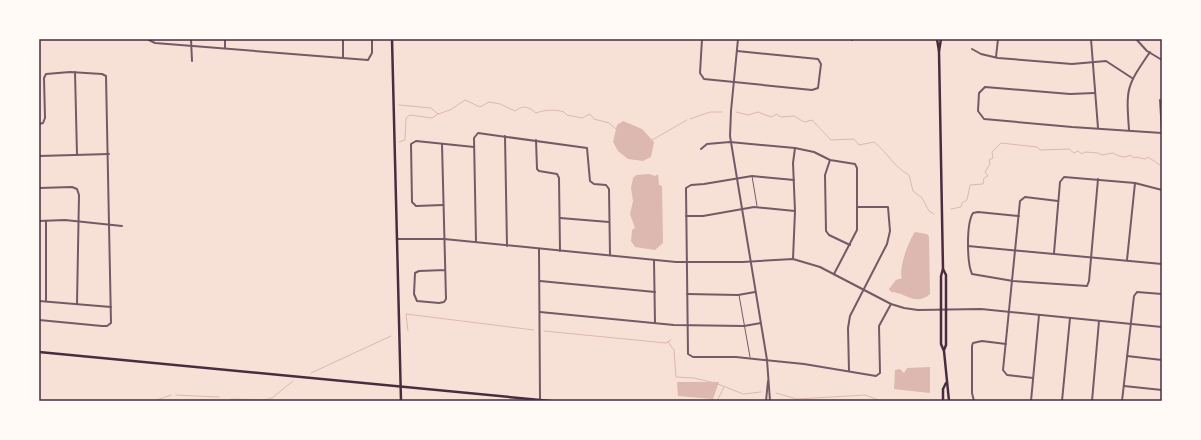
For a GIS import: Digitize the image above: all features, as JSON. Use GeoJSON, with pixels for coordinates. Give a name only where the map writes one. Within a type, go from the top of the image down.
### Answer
{"type":"FeatureCollection","features":[{"type":"Feature","properties":{"kind":"main road"},"geometry":{"type":"LineString","coordinates":[[392,39],[401,401]]}},
{"type":"Feature","properties":{"kind":"main road"},"geometry":{"type":"LineString","coordinates":[[937,39],[939,51],[943,269],[941,276],[940,310],[941,344],[944,351],[949,401]]}},
{"type":"Feature","properties":{"kind":"main road"},"geometry":{"type":"LineString","coordinates":[[939,51],[941,39]]}},
{"type":"Feature","properties":{"kind":"main road"},"geometry":{"type":"LineString","coordinates":[[943,269],[946,275],[946,345],[944,351]]}},
{"type":"Feature","properties":{"kind":"main road"},"geometry":{"type":"LineString","coordinates":[[39,352],[551,401]]}},
{"type":"Feature","properties":{"kind":"main road"},"geometry":{"type":"LineString","coordinates":[[943,401],[943,390],[946,383]]}},
{"type":"Feature","properties":{"kind":"street"},"geometry":{"type":"LineString","coordinates":[[147,39],[155,43],[368,60],[372,53],[372,39]]}},
{"type":"Feature","properties":{"kind":"street"},"geometry":{"type":"LineString","coordinates":[[192,39],[192,61]]}},
{"type":"Feature","properties":{"kind":"street"},"geometry":{"type":"LineString","coordinates":[[225,39],[225,48]]}},
{"type":"Feature","properties":{"kind":"street"},"geometry":{"type":"LineString","coordinates":[[343,39],[343,58]]}},
{"type":"Feature","properties":{"kind":"street"},"geometry":{"type":"LineString","coordinates":[[702,39],[700,73],[702,78],[812,90],[818,86],[821,64],[818,59],[737,51]]}},
{"type":"Feature","properties":{"kind":"street"},"geometry":{"type":"LineString","coordinates":[[738,39],[730,111],[730,142],[768,360],[770,401]]}},
{"type":"Feature","properties":{"kind":"street"},"geometry":{"type":"LineString","coordinates":[[996,57],[998,39]]}},
{"type":"Feature","properties":{"kind":"street"},"geometry":{"type":"LineString","coordinates":[[1091,39],[1098,128]]}},
{"type":"Feature","properties":{"kind":"street"},"geometry":{"type":"LineString","coordinates":[[1136,39],[1150,52],[1162,60]]}},
{"type":"Feature","properties":{"kind":"street"},"geometry":{"type":"LineString","coordinates":[[972,49],[981,54],[996,57],[1065,64],[1108,62],[1132,78]]}},
{"type":"Feature","properties":{"kind":"street"},"geometry":{"type":"LineString","coordinates":[[1129,130],[1126,98],[1132,78],[1150,52]]}},
{"type":"Feature","properties":{"kind":"street"},"geometry":{"type":"LineString","coordinates":[[39,124],[43,123],[45,118],[45,76],[50,72],[105,74],[107,78],[109,154],[111,323],[107,326],[39,320]]}},
{"type":"Feature","properties":{"kind":"street"},"geometry":{"type":"LineString","coordinates":[[75,72],[77,155]]}},
{"type":"Feature","properties":{"kind":"street"},"geometry":{"type":"LineString","coordinates":[[1095,93],[1070,94],[985,87],[979,93],[978,112],[984,119],[1162,133],[1160,100]]}},
{"type":"Feature","properties":{"kind":"street"},"geometry":{"type":"LineString","coordinates":[[476,242],[474,147],[475,136],[478,133],[587,148],[590,181],[594,184],[604,184],[608,187],[610,255]]}},
{"type":"Feature","properties":{"kind":"street"},"geometry":{"type":"LineString","coordinates":[[505,136],[507,246]]}},
{"type":"Feature","properties":{"kind":"street"},"geometry":{"type":"LineString","coordinates":[[536,140],[537,168],[558,176],[560,250]]}},
{"type":"Feature","properties":{"kind":"street"},"geometry":{"type":"LineString","coordinates":[[443,205],[416,206],[413,203],[411,147],[414,142],[474,147]]}},
{"type":"Feature","properties":{"kind":"street"},"geometry":{"type":"LineString","coordinates":[[701,149],[707,144],[730,142],[795,148],[814,152],[830,160],[852,162],[856,165],[858,208],[857,230],[834,274]]}},
{"type":"Feature","properties":{"kind":"street"},"geometry":{"type":"LineString","coordinates":[[442,144],[446,299],[444,302],[418,301],[416,299],[414,275],[416,272],[445,270]]}},
{"type":"Feature","properties":{"kind":"street"},"geometry":{"type":"LineString","coordinates":[[793,259],[795,148]]}},
{"type":"Feature","properties":{"kind":"street"},"geometry":{"type":"LineString","coordinates":[[39,156],[109,154]]}},
{"type":"Feature","properties":{"kind":"street"},"geometry":{"type":"LineString","coordinates":[[830,160],[825,176],[826,232],[829,235],[850,245]]}},
{"type":"Feature","properties":{"kind":"street"},"geometry":{"type":"LineString","coordinates":[[794,180],[752,176],[688,186],[686,190],[686,262],[688,352],[690,356],[768,360],[849,371],[874,376],[880,373],[879,326],[890,304]]}},
{"type":"Feature","properties":{"kind":"street"},"geometry":{"type":"LineString","coordinates":[[1054,253],[1060,182],[1064,178],[1098,179],[1135,183],[1162,190]]}},
{"type":"Feature","properties":{"kind":"street"},"geometry":{"type":"LineString","coordinates":[[1019,216],[978,212],[973,213],[970,220],[968,246],[972,274],[1013,281],[1087,286],[1089,281],[1098,179]]}},
{"type":"Feature","properties":{"kind":"street"},"geometry":{"type":"LineString","coordinates":[[1127,260],[1135,183]]}},
{"type":"Feature","properties":{"kind":"street"},"geometry":{"type":"LineString","coordinates":[[39,188],[72,187],[77,189],[79,195],[77,304]]}},
{"type":"Feature","properties":{"kind":"street"},"geometry":{"type":"LineString","coordinates":[[1034,378],[1010,376],[1003,370],[1020,201],[1025,197],[1058,201]]}},
{"type":"Feature","properties":{"kind":"street"},"geometry":{"type":"LineString","coordinates":[[686,216],[703,216],[758,207],[795,211]]}},
{"type":"Feature","properties":{"kind":"street"},"geometry":{"type":"LineString","coordinates":[[849,371],[849,320],[888,240],[890,231],[890,209],[886,207],[858,208]]}},
{"type":"Feature","properties":{"kind":"street"},"geometry":{"type":"LineString","coordinates":[[560,218],[609,222]]}},
{"type":"Feature","properties":{"kind":"street"},"geometry":{"type":"LineString","coordinates":[[39,221],[78,222],[122,226]]}},
{"type":"Feature","properties":{"kind":"street"},"geometry":{"type":"LineString","coordinates":[[46,221],[46,301]]}},
{"type":"Feature","properties":{"kind":"street"},"geometry":{"type":"LineString","coordinates":[[398,239],[476,242],[686,262],[793,259],[820,267],[890,304],[910,309],[981,309],[1162,327]]}},
{"type":"Feature","properties":{"kind":"street"},"geometry":{"type":"LineString","coordinates":[[968,246],[1162,264]]}},
{"type":"Feature","properties":{"kind":"street"},"geometry":{"type":"LineString","coordinates":[[539,249],[540,400]]}},
{"type":"Feature","properties":{"kind":"street"},"geometry":{"type":"LineString","coordinates":[[654,260],[655,323]]}},
{"type":"Feature","properties":{"kind":"street"},"geometry":{"type":"LineString","coordinates":[[540,281],[655,292]]}},
{"type":"Feature","properties":{"kind":"street"},"geometry":{"type":"LineString","coordinates":[[687,294],[738,295],[755,292]]}},
{"type":"Feature","properties":{"kind":"street"},"geometry":{"type":"LineString","coordinates":[[1122,401],[1135,293],[1162,294]]}},
{"type":"Feature","properties":{"kind":"street"},"geometry":{"type":"LineString","coordinates":[[39,300],[111,307]]}},
{"type":"Feature","properties":{"kind":"street"},"geometry":{"type":"LineString","coordinates":[[540,312],[688,325],[744,326],[761,323]]}},
{"type":"Feature","properties":{"kind":"street"},"geometry":{"type":"LineString","coordinates":[[1031,401],[1039,315]]}},
{"type":"Feature","properties":{"kind":"street"},"geometry":{"type":"LineString","coordinates":[[1062,401],[1070,318]]}},
{"type":"Feature","properties":{"kind":"street"},"geometry":{"type":"LineString","coordinates":[[1092,401],[1099,321]]}},
{"type":"Feature","properties":{"kind":"street"},"geometry":{"type":"LineString","coordinates":[[974,401],[972,377],[973,343],[982,341],[1006,344]]}},
{"type":"Feature","properties":{"kind":"street"},"geometry":{"type":"LineString","coordinates":[[1127,356],[1162,360]]}},
{"type":"Feature","properties":{"kind":"street"},"geometry":{"type":"LineString","coordinates":[[766,401],[769,378]]}},
{"type":"Feature","properties":{"kind":"street"},"geometry":{"type":"LineString","coordinates":[[1124,386],[1162,390]]}},
{"type":"Feature","properties":{"kind":"lane"},"geometry":{"type":"LineString","coordinates":[[752,176],[758,207]]}},
{"type":"Feature","properties":{"kind":"lane"},"geometry":{"type":"LineString","coordinates":[[738,295],[750,359]]}},
{"type":"Feature","properties":{"kind":"shaded area"},"geometry":{"type":"Polygon","coordinates":[[[623,121],[642,129],[654,142],[651,157],[643,161],[628,159],[618,151],[613,142],[617,125],[623,121]]]}},
{"type":"Feature","properties":{"kind":"shaded area"},"geometry":{"type":"Polygon","coordinates":[[[649,174],[655,176],[658,174],[659,185],[662,186],[663,243],[655,250],[635,247],[631,241],[632,230],[635,228],[630,214],[633,201],[631,188],[633,178],[636,175],[649,174]]]}},
{"type":"Feature","properties":{"kind":"shaded area"},"geometry":{"type":"Polygon","coordinates":[[[915,232],[927,234],[929,237],[930,294],[925,298],[920,299],[910,298],[891,292],[889,289],[896,280],[902,278],[901,274],[903,262],[907,248],[915,232]]]}},
{"type":"Feature","properties":{"kind":"shaded area"},"geometry":{"type":"Polygon","coordinates":[[[930,367],[930,393],[894,389],[895,370],[900,369],[904,373],[907,368],[930,367]]]}},
{"type":"Feature","properties":{"kind":"shaded area"},"geometry":{"type":"Polygon","coordinates":[[[677,382],[719,382],[713,399],[678,396],[677,382]]]}},
{"type":"Feature","properties":{"kind":"waterway"},"geometry":{"type":"LineString","coordinates":[[399,105],[431,108],[438,114],[450,110],[465,100],[480,107],[489,102],[500,104],[515,111],[526,107],[536,113],[557,110],[564,112],[567,115],[582,118],[590,114],[594,119],[609,123],[616,129]]}},
{"type":"Feature","properties":{"kind":"waterway"},"geometry":{"type":"LineString","coordinates":[[690,119],[710,112],[722,112]]}},
{"type":"Feature","properties":{"kind":"waterway"},"geometry":{"type":"LineString","coordinates":[[736,112],[748,115],[758,112],[771,117],[777,114],[780,117],[794,116],[804,122],[812,120],[831,140],[854,139],[859,145],[874,142],[899,168],[909,175],[913,191],[922,198],[929,211],[934,214]]}},
{"type":"Feature","properties":{"kind":"waterway"},"geometry":{"type":"LineString","coordinates":[[399,142],[405,140],[406,118],[410,115],[432,118],[438,114]]}},
{"type":"Feature","properties":{"kind":"waterway"},"geometry":{"type":"LineString","coordinates":[[652,140],[687,120]]}},
{"type":"Feature","properties":{"kind":"waterway"},"geometry":{"type":"LineString","coordinates":[[951,209],[961,207],[962,203],[967,200],[970,185],[983,184],[984,178],[988,176],[985,172],[990,164],[989,160],[993,158],[992,152],[1001,143],[1037,147],[1040,150],[1069,149],[1074,153],[1078,151],[1082,154],[1085,152],[1098,153],[1102,155],[1113,153],[1124,157],[1130,155],[1134,158],[1145,159],[1148,157],[1160,165],[1162,163]]}},
{"type":"Feature","properties":{"kind":"waterway"},"geometry":{"type":"LineString","coordinates":[[408,331],[406,314],[534,330]]}},
{"type":"Feature","properties":{"kind":"waterway"},"geometry":{"type":"LineString","coordinates":[[544,331],[666,343],[671,340]]}},
{"type":"Feature","properties":{"kind":"waterway"},"geometry":{"type":"LineString","coordinates":[[311,373],[391,336]]}},
{"type":"Feature","properties":{"kind":"waterway"},"geometry":{"type":"LineString","coordinates":[[668,342],[674,350],[676,377],[694,378],[711,382]]}},
{"type":"Feature","properties":{"kind":"waterway"},"geometry":{"type":"LineString","coordinates":[[231,399],[264,400],[272,398],[293,381]]}},
{"type":"Feature","properties":{"kind":"waterway"},"geometry":{"type":"LineString","coordinates":[[718,384],[743,394],[761,392]]}},
{"type":"Feature","properties":{"kind":"waterway"},"geometry":{"type":"LineString","coordinates":[[717,401],[724,387]]}},
{"type":"Feature","properties":{"kind":"waterway"},"geometry":{"type":"LineString","coordinates":[[776,393],[797,399],[865,395],[881,401]]}},
{"type":"Feature","properties":{"kind":"waterway"},"geometry":{"type":"LineString","coordinates":[[154,401],[171,395]]}},
{"type":"Feature","properties":{"kind":"waterway"},"geometry":{"type":"LineString","coordinates":[[176,395],[219,397]]}}]}
